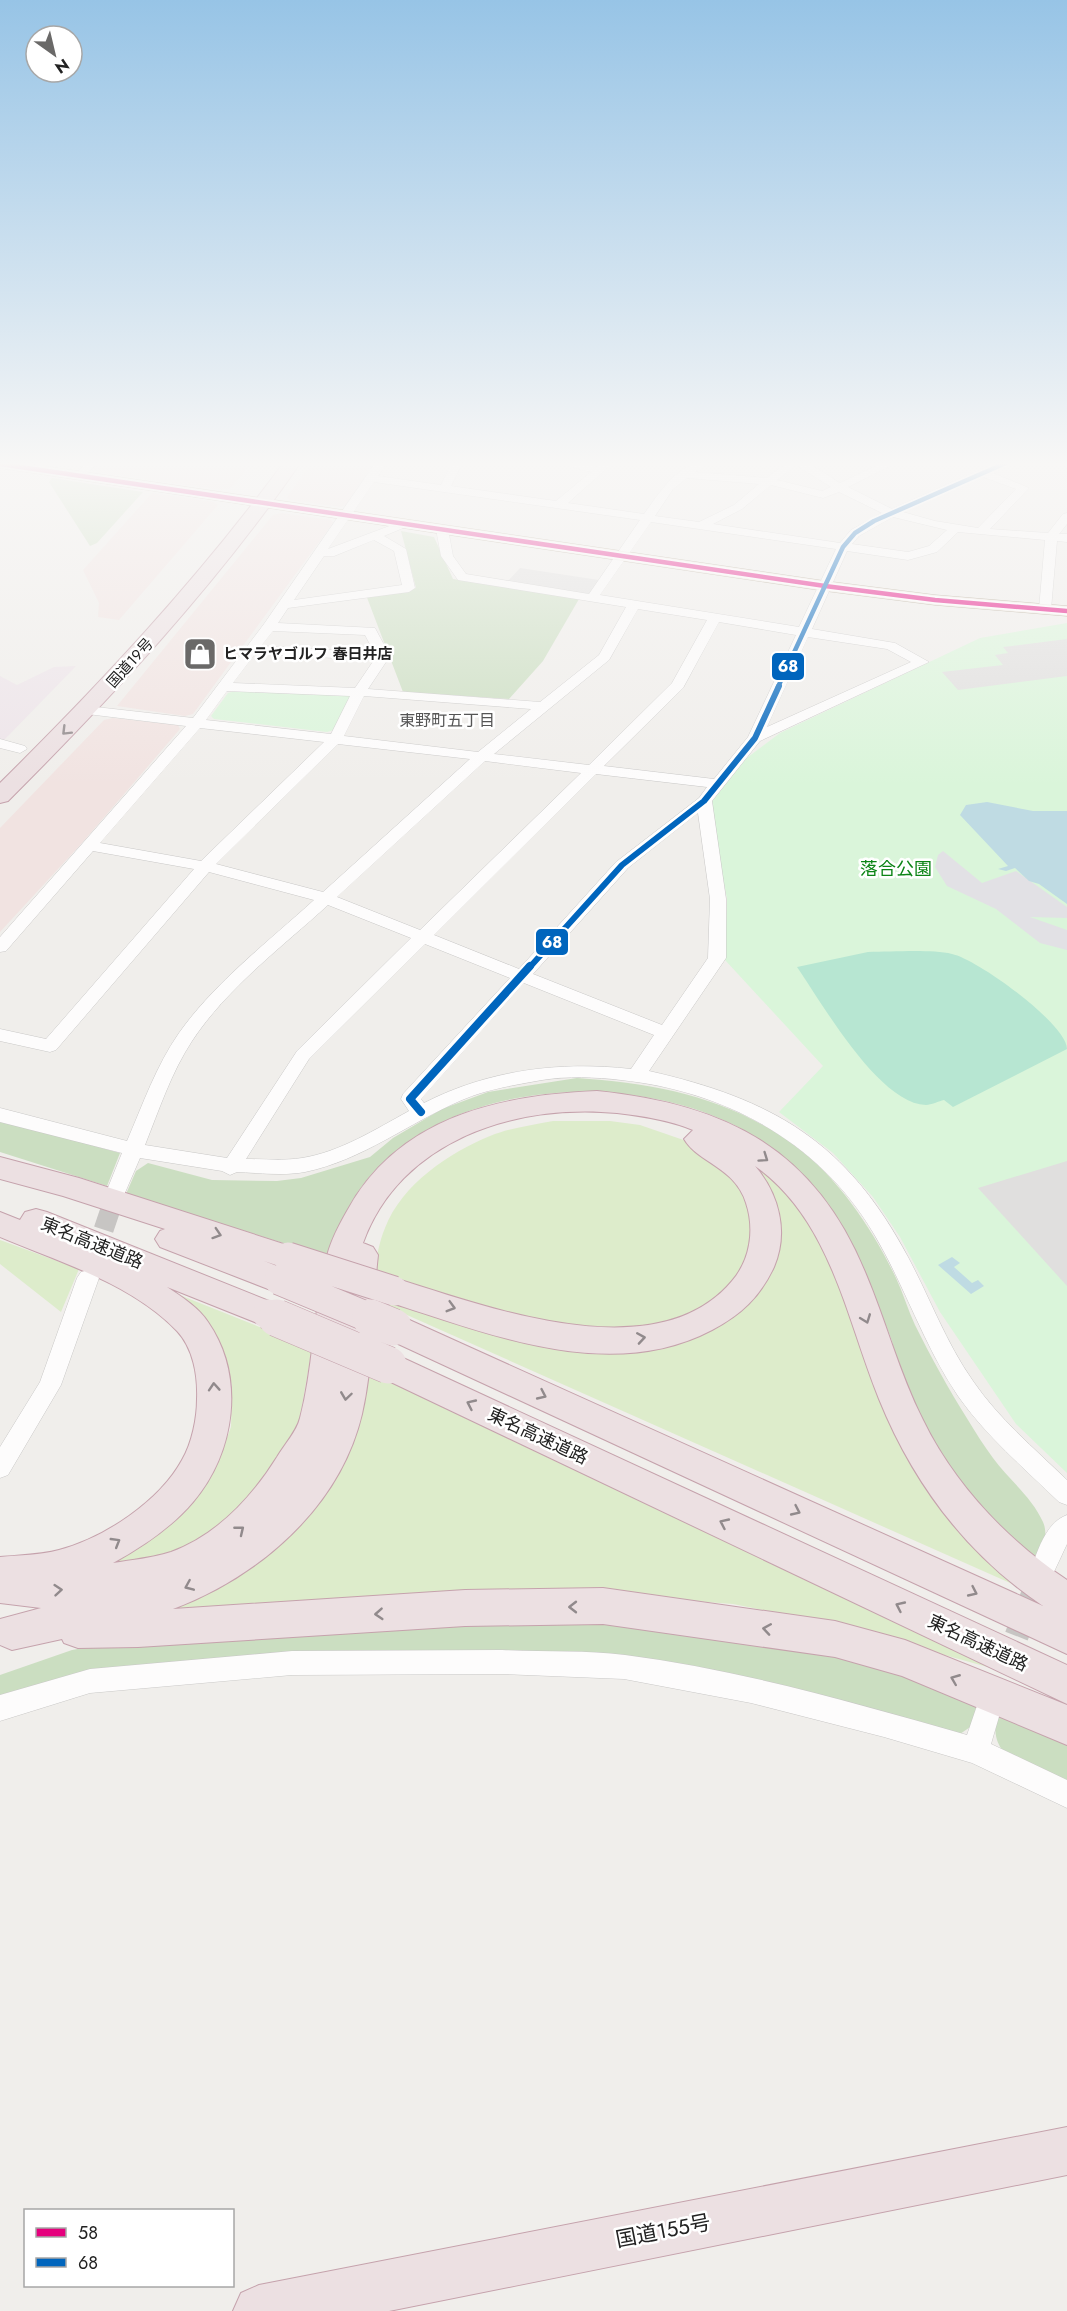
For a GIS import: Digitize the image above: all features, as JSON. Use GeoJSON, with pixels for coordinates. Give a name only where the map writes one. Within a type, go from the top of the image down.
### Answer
{"type":"FeatureCollection","features":[{"type":"Feature","properties":{"kind":"highway","name":"国道19号"},"geometry":{"type":"LineString","coordinates":[[0,796],[87,710],[191,596],[212,570]]}},
{"type":"Feature","properties":{"kind":"highway","name":"国道19号"},"geometry":{"type":"LineString","coordinates":[[144,618],[180,576]]}},
{"type":"Feature","properties":{"kind":"highway","name":"国道19号"},"geometry":{"type":"LineString","coordinates":[[9,751],[64,707],[128,635]]}},
{"type":"Feature","properties":{"kind":"highway"},"geometry":{"type":"LineString","coordinates":[[0,1586],[53,1592],[175,1568],[206,1553],[252,1520],[272,1497],[317,1423],[343,1256],[350,1230],[384,1176],[428,1142],[488,1114],[522,1106],[596,1100],[634,1102],[701,1121],[736,1138],[774,1164],[802,1190],[838,1247],[902,1414],[933,1472],[985,1534],[1021,1567],[1067,1600]]}},
{"type":"Feature","properties":{"kind":"highway"},"geometry":{"type":"LineString","coordinates":[[0,1168],[68,1186],[284,1269],[394,1291],[546,1334],[592,1341],[631,1340],[667,1334],[705,1321],[732,1302],[751,1281],[762,1256],[766,1233],[764,1210],[744,1172],[722,1152],[695,1137],[634,1116],[564,1114],[529,1119],[495,1126],[436,1153],[398,1185],[369,1234],[362,1256],[346,1400],[340,1431],[326,1460],[286,1517],[244,1557],[185,1589],[139,1603],[6,1632]]}},
{"type":"Feature","properties":{"kind":"highway","name":"東名高速道路"},"geometry":{"type":"LineString","coordinates":[[0,1174],[284,1269],[393,1327],[1067,1636]]}},
{"type":"Feature","properties":{"kind":"highway","name":"東名高速道路"},"geometry":{"type":"LineString","coordinates":[[0,1207],[81,1236],[388,1365],[1067,1685]]}},
{"type":"Feature","properties":{"kind":"highway"},"geometry":{"type":"LineString","coordinates":[[0,1224],[146,1289],[181,1314],[203,1344],[211,1363],[215,1406],[206,1449],[192,1476],[168,1504],[110,1546],[59,1567],[0,1574]]}},
{"type":"Feature","properties":{"kind":"highway"},"geometry":{"type":"LineString","coordinates":[[6,1632],[138,1629],[465,1608],[603,1606],[835,1639],[905,1658],[1067,1725]]}},
{"type":"Feature","properties":{"kind":"highway","name":"国道155号"},"geometry":{"type":"LineString","coordinates":[[259,2311],[1067,2151]]}},
{"type":"Feature","properties":{"kind":"main road"},"geometry":{"type":"LineString","coordinates":[[716,570],[935,600],[1067,611]]}},
{"type":"Feature","properties":{"kind":"street"},"geometry":{"type":"LineString","coordinates":[[0,947],[91,846],[197,722],[269,627],[308,570]]}},
{"type":"Feature","properties":{"kind":"street"},"geometry":{"type":"LineString","coordinates":[[283,605],[409,588],[405,570]]}},
{"type":"Feature","properties":{"kind":"street"},"geometry":{"type":"LineString","coordinates":[[455,570],[462,577],[890,646],[922,662],[755,738]]}},
{"type":"Feature","properties":{"kind":"street"},"geometry":{"type":"LineString","coordinates":[[592,598],[613,570]]}},
{"type":"Feature","properties":{"kind":"street"},"geometry":{"type":"LineString","coordinates":[[421,1112],[410,1099],[622,866],[704,801],[755,738],[832,570]]}},
{"type":"Feature","properties":{"kind":"street"},"geometry":{"type":"LineString","coordinates":[[1045,609],[1053,570]]}},
{"type":"Feature","properties":{"kind":"street"},"geometry":{"type":"LineString","coordinates":[[117,1190],[166,1070],[186,1036],[222,993],[482,756],[604,657],[634,605]]}},
{"type":"Feature","properties":{"kind":"street"},"geometry":{"type":"LineString","coordinates":[[230,1168],[303,1055],[678,685],[715,618]]}},
{"type":"Feature","properties":{"kind":"street"},"geometry":{"type":"LineString","coordinates":[[269,627],[370,631],[383,656]]}},
{"type":"Feature","properties":{"kind":"street"},"geometry":{"type":"LineString","coordinates":[[251,650],[383,656]]}},
{"type":"Feature","properties":{"kind":"street"},"geometry":{"type":"LineString","coordinates":[[0,1035],[50,1046],[205,866],[336,738],[359,692],[383,656]]}},
{"type":"Feature","properties":{"kind":"street"},"geometry":{"type":"LineString","coordinates":[[224,687],[359,692],[542,706]]}},
{"type":"Feature","properties":{"kind":"street"},"geometry":{"type":"LineString","coordinates":[[87,710],[716,784]]}},
{"type":"Feature","properties":{"kind":"street"},"geometry":{"type":"LineString","coordinates":[[638,1073],[717,958],[718,899],[704,801]]}},
{"type":"Feature","properties":{"kind":"street"},"geometry":{"type":"LineString","coordinates":[[91,846],[205,866],[325,898],[665,1033]]}},
{"type":"Feature","properties":{"kind":"street"},"geometry":{"type":"LineString","coordinates":[[0,1114],[134,1149],[230,1168],[303,1166],[364,1146],[421,1112],[459,1094],[500,1081],[558,1072],[638,1073],[689,1086],[771,1119],[824,1156],[863,1200],[885,1232],[954,1371],[984,1413],[1067,1494]]}},
{"type":"Feature","properties":{"kind":"street"},"geometry":{"type":"LineString","coordinates":[[0,1468],[50,1384],[88,1278]]}},
{"type":"Feature","properties":{"kind":"street"},"geometry":{"type":"LineString","coordinates":[[1044,1566],[1051,1547],[1067,1526]]}},
{"type":"Feature","properties":{"kind":"street"},"geometry":{"type":"LineString","coordinates":[[0,1708],[90,1680],[292,1663],[502,1662],[624,1667],[751,1690],[976,1751],[1067,1794]]}},
{"type":"Feature","properties":{"kind":"street"},"geometry":{"type":"LineString","coordinates":[[976,1751],[990,1703]]}},
{"type":"Feature","properties":{"kind":"shaded area"},"geometry":{"type":"Polygon","coordinates":[[[83,570],[162,570],[119,620],[98,617],[99,603],[83,570]]]}},
{"type":"Feature","properties":{"kind":"shaded area"},"geometry":{"type":"Polygon","coordinates":[[[228,570],[299,570],[193,714],[185,716],[117,706],[228,570]]]}},
{"type":"Feature","properties":{"kind":"shaded area"},"geometry":{"type":"Polygon","coordinates":[[[518,570],[599,580],[590,593],[585,594],[507,582],[518,570]]]}},
{"type":"Feature","properties":{"kind":"shaded area"},"geometry":{"type":"Polygon","coordinates":[[[1067,639],[1067,676],[958,690],[942,672],[1003,665],[995,655],[1008,653],[1003,647],[1067,639]]]}},
{"type":"Feature","properties":{"kind":"shaded area"},"geometry":{"type":"Polygon","coordinates":[[[76,666],[0,744],[0,676],[17,685],[54,667],[76,666]]]}},
{"type":"Feature","properties":{"kind":"shaded area"},"geometry":{"type":"Polygon","coordinates":[[[113,718],[178,725],[180,729],[82,843],[0,932],[0,828],[104,720],[113,718]]]}},
{"type":"Feature","properties":{"kind":"shaded area"},"geometry":{"type":"Polygon","coordinates":[[[943,851],[982,883],[1016,871],[1067,907],[1067,918],[1030,917],[1067,930],[1067,950],[1040,943],[996,909],[947,886],[935,867],[938,855],[943,851]]]}},
{"type":"Feature","properties":{"kind":"shaded area"},"geometry":{"type":"Polygon","coordinates":[[[1067,1161],[1067,1286],[978,1188],[1067,1161]]]}},
{"type":"Feature","properties":{"kind":"green space"},"geometry":{"type":"Polygon","coordinates":[[[411,570],[449,570],[453,579],[579,599],[543,661],[509,699],[403,692],[366,595],[416,588],[411,570]]]}},
{"type":"Feature","properties":{"kind":"green space","name":"落合公園"},"geometry":{"type":"Polygon","coordinates":[[[1067,623],[1067,1473],[1016,1424],[940,1312],[900,1237],[873,1197],[833,1153],[779,1112],[823,1066],[725,960],[727,899],[709,805],[744,760],[780,733],[980,638],[1067,623]]]}},
{"type":"Feature","properties":{"kind":"green space"},"geometry":{"type":"Polygon","coordinates":[[[235,691],[348,694],[352,697],[334,730],[327,732],[214,719],[211,716],[228,693],[235,691]]]}},
{"type":"Feature","properties":{"kind":"green space"},"geometry":{"type":"Polygon","coordinates":[[[868,952],[933,952],[964,958],[981,967],[1037,1009],[1053,1024],[1063,1038],[1067,1049],[953,1107],[944,1100],[926,1105],[908,1100],[890,1088],[853,1049],[797,967],[868,952]]]}},
{"type":"Feature","properties":{"kind":"green space"},"geometry":{"type":"Polygon","coordinates":[[[577,1078],[664,1089],[719,1105],[770,1130],[795,1146],[826,1173],[853,1206],[877,1242],[896,1278],[921,1337],[974,1430],[999,1466],[1027,1497],[1043,1522],[1044,1542],[1037,1561],[981,1508],[945,1463],[910,1397],[898,1367],[892,1341],[851,1243],[834,1213],[798,1171],[746,1131],[680,1105],[608,1093],[534,1095],[464,1113],[403,1145],[357,1194],[331,1258],[126,1194],[136,1171],[148,1163],[212,1180],[277,1181],[301,1178],[370,1157],[393,1138],[442,1109],[488,1092],[577,1078]]]}},
{"type":"Feature","properties":{"kind":"green space"},"geometry":{"type":"Polygon","coordinates":[[[0,1120],[120,1153],[107,1186],[0,1152],[0,1120]]]}},
{"type":"Feature","properties":{"kind":"green space"},"geometry":{"type":"Polygon","coordinates":[[[553,1121],[610,1121],[640,1125],[698,1145],[735,1176],[756,1222],[747,1271],[712,1305],[656,1329],[564,1327],[493,1309],[373,1272],[383,1233],[393,1212],[403,1197],[428,1172],[459,1151],[490,1136],[553,1121]]]}},
{"type":"Feature","properties":{"kind":"green space"},"geometry":{"type":"Polygon","coordinates":[[[736,1144],[793,1194],[1046,1599],[335,1283],[454,1317],[681,1342],[722,1324],[746,1307],[756,1297],[771,1271],[736,1144]]]}},
{"type":"Feature","properties":{"kind":"green space"},"geometry":{"type":"Polygon","coordinates":[[[0,1240],[79,1269],[61,1312],[0,1264],[0,1240]]]}},
{"type":"Feature","properties":{"kind":"green space"},"geometry":{"type":"Polygon","coordinates":[[[162,1288],[312,1348],[297,1435],[254,1503],[178,1552],[60,1576],[200,1486],[221,1454],[231,1427],[232,1386],[224,1352],[200,1316],[162,1288]]]}},
{"type":"Feature","properties":{"kind":"green space"},"geometry":{"type":"Polygon","coordinates":[[[362,1369],[991,1668],[834,1624],[733,1604],[639,1597],[140,1615],[168,1607],[362,1369]]]}},
{"type":"Feature","properties":{"kind":"green space"},"geometry":{"type":"Polygon","coordinates":[[[536,1620],[621,1620],[893,1665],[895,1674],[982,1700],[976,1723],[960,1734],[513,1656],[0,1700],[0,1675],[72,1650],[111,1643],[536,1620]]]}},
{"type":"Feature","properties":{"kind":"green space"},"geometry":{"type":"Polygon","coordinates":[[[999,1707],[1067,1738],[1067,1785],[1023,1766],[1002,1750],[997,1739],[995,1725],[999,1707]]]}},
{"type":"Feature","properties":{"kind":"water"},"geometry":{"type":"Polygon","coordinates":[[[987,802],[1033,811],[1067,811],[1067,904],[1039,884],[1029,881],[1015,868],[1006,871],[998,869],[1008,866],[960,815],[966,805],[987,802]]]}},
{"type":"Feature","properties":{"kind":"water"},"geometry":{"type":"Polygon","coordinates":[[[952,1257],[960,1263],[954,1267],[972,1283],[978,1280],[984,1286],[971,1294],[938,1265],[952,1257]]]}},
{"type":"Feature","properties":{"kind":"tunnel"},"geometry":{"type":"LineString","coordinates":[[94,1258],[117,1190]]}},
{"type":"Feature","properties":{"kind":"tunnel"},"geometry":{"type":"LineString","coordinates":[[990,1703],[1041,1574]]}},
{"type":"Feature","properties":{"kind":"transit line","name":"58"},"geometry":{"type":"LineString","coordinates":[[716,570],[935,600],[1067,611]]}},
{"type":"Feature","properties":{"kind":"transit line","name":"68"},"geometry":{"type":"LineString","coordinates":[[421,1112],[410,1099],[622,865],[704,801],[755,738],[832,570]]}},
{"type":"Feature","properties":{"kind":"place","name":"ヒマラヤゴルフ 春日井店"},"geometry":{"type":"Point","coordinates":[200,654]}},
{"type":"Feature","properties":{"kind":"district","name":"東野町五丁目"},"geometry":{"type":"Point","coordinates":[447,720]}}]}
